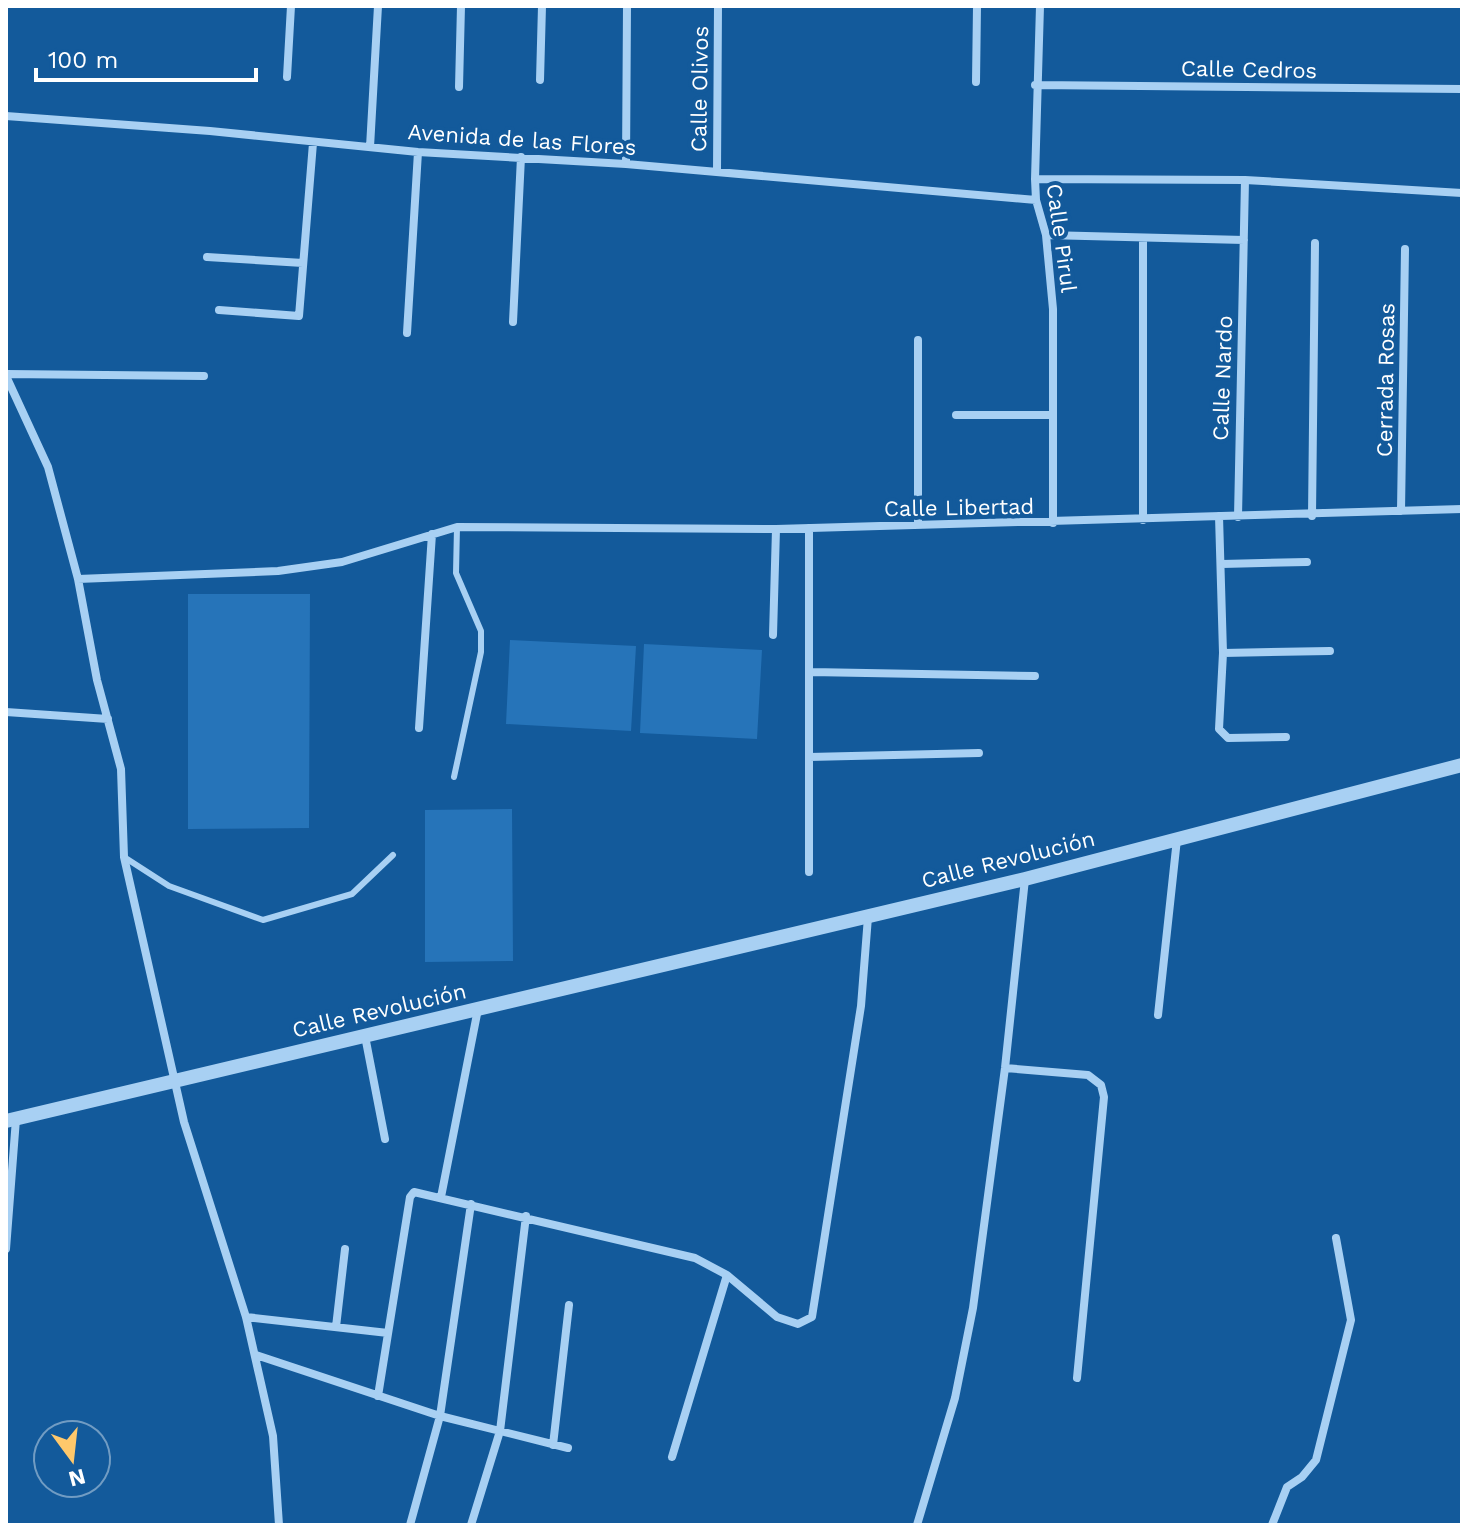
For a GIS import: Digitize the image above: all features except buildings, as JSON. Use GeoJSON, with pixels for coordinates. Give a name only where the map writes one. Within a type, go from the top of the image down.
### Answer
{"type":"FeatureCollection","features":[{"type":"Feature","properties":{"kind":"street"},"geometry":{"type":"LineString","coordinates":[[287,77],[291,6]]}},
{"type":"Feature","properties":{"kind":"street"},"geometry":{"type":"LineString","coordinates":[[370,147],[378,6]]}},
{"type":"Feature","properties":{"kind":"street"},"geometry":{"type":"LineString","coordinates":[[459,87],[461,6]]}},
{"type":"Feature","properties":{"kind":"street"},"geometry":{"type":"LineString","coordinates":[[540,80],[542,6]]}},
{"type":"Feature","properties":{"kind":"street"},"geometry":{"type":"LineString","coordinates":[[626,164],[627,6]]}},
{"type":"Feature","properties":{"kind":"street","name":"Calle Olivos"},"geometry":{"type":"LineString","coordinates":[[717,171],[718,6]]}},
{"type":"Feature","properties":{"kind":"street"},"geometry":{"type":"LineString","coordinates":[[976,82],[977,6]]}},
{"type":"Feature","properties":{"kind":"street","name":"Calle Pirul"},"geometry":{"type":"LineString","coordinates":[[1040,6],[1035,85],[1035,179],[1036,200],[1046,235],[1053,309],[1053,523]]}},
{"type":"Feature","properties":{"kind":"street","name":"Calle Cedros"},"geometry":{"type":"LineString","coordinates":[[1035,85],[1462,89]]}},
{"type":"Feature","properties":{"kind":"street","name":"Avenida de las Flores"},"geometry":{"type":"LineString","coordinates":[[6,116],[200,130],[418,152],[717,171],[1036,200]]}},
{"type":"Feature","properties":{"kind":"street"},"geometry":{"type":"LineString","coordinates":[[219,310],[299,316],[313,143]]}},
{"type":"Feature","properties":{"kind":"street"},"geometry":{"type":"LineString","coordinates":[[407,333],[418,152]]}},
{"type":"Feature","properties":{"kind":"street"},"geometry":{"type":"LineString","coordinates":[[513,322],[521,157]]}},
{"type":"Feature","properties":{"kind":"street"},"geometry":{"type":"LineString","coordinates":[[1035,179],[1245,180],[1462,193]]}},
{"type":"Feature","properties":{"kind":"street","name":"Calle Nardo"},"geometry":{"type":"LineString","coordinates":[[1238,517],[1245,180]]}},
{"type":"Feature","properties":{"kind":"street"},"geometry":{"type":"LineString","coordinates":[[1046,235],[1244,240]]}},
{"type":"Feature","properties":{"kind":"street"},"geometry":{"type":"LineString","coordinates":[[1143,238],[1143,520]]}},
{"type":"Feature","properties":{"kind":"street"},"geometry":{"type":"LineString","coordinates":[[1312,516],[1315,243]]}},
{"type":"Feature","properties":{"kind":"street","name":"Cerrada Rosas"},"geometry":{"type":"LineString","coordinates":[[1401,511],[1405,249]]}},
{"type":"Feature","properties":{"kind":"street"},"geometry":{"type":"LineString","coordinates":[[207,257],[303,263]]}},
{"type":"Feature","properties":{"kind":"street"},"geometry":{"type":"LineString","coordinates":[[918,340],[918,525]]}},
{"type":"Feature","properties":{"kind":"street"},"geometry":{"type":"LineString","coordinates":[[204,376],[6,375],[48,467],[78,579],[97,680],[121,769],[124,857],[188,1140],[256,1355],[273,1436],[279,1525]]}},
{"type":"Feature","properties":{"kind":"street"},"geometry":{"type":"LineString","coordinates":[[956,415],[1051,415]]}},
{"type":"Feature","properties":{"kind":"street","name":"Calle Libertad"},"geometry":{"type":"LineString","coordinates":[[457,527],[776,529],[1312,516],[1462,509]]}},
{"type":"Feature","properties":{"kind":"street"},"geometry":{"type":"LineString","coordinates":[[1219,516],[1223,653],[1219,729],[1228,738],[1286,737]]}},
{"type":"Feature","properties":{"kind":"street"},"geometry":{"type":"LineString","coordinates":[[78,579],[278,571],[342,562],[457,527]]}},
{"type":"Feature","properties":{"kind":"street"},"geometry":{"type":"LineString","coordinates":[[809,528],[809,872]]}},
{"type":"Feature","properties":{"kind":"street"},"geometry":{"type":"LineString","coordinates":[[773,635],[776,529]]}},
{"type":"Feature","properties":{"kind":"street"},"geometry":{"type":"LineString","coordinates":[[419,728],[432,534]]}},
{"type":"Feature","properties":{"kind":"street"},"geometry":{"type":"LineString","coordinates":[[1222,564],[1307,562]]}},
{"type":"Feature","properties":{"kind":"street"},"geometry":{"type":"LineString","coordinates":[[1223,653],[1330,651]]}},
{"type":"Feature","properties":{"kind":"street"},"geometry":{"type":"LineString","coordinates":[[811,672],[1035,676]]}},
{"type":"Feature","properties":{"kind":"street"},"geometry":{"type":"LineString","coordinates":[[6,712],[108,719]]}},
{"type":"Feature","properties":{"kind":"street"},"geometry":{"type":"LineString","coordinates":[[809,757],[979,753]]}},
{"type":"Feature","properties":{"kind":"street","name":"Calle Revolución"},"geometry":{"type":"LineString","coordinates":[[11,1120],[1025,879],[1462,765]]}},
{"type":"Feature","properties":{"kind":"street"},"geometry":{"type":"LineString","coordinates":[[1158,1015],[1177,839]]}},
{"type":"Feature","properties":{"kind":"street"},"geometry":{"type":"LineString","coordinates":[[917,1525],[955,1398],[973,1308],[1005,1068],[1025,879]]}},
{"type":"Feature","properties":{"kind":"street"},"geometry":{"type":"LineString","coordinates":[[378,1396],[410,1197],[420,1192],[673,1251],[727,1275],[777,1317],[798,1324],[812,1317],[861,1006],[868,917]]}},
{"type":"Feature","properties":{"kind":"street"},"geometry":{"type":"LineString","coordinates":[[441,1197],[478,1009]]}},
{"type":"Feature","properties":{"kind":"street"},"geometry":{"type":"LineString","coordinates":[[365,1036],[385,1139]]}},
{"type":"Feature","properties":{"kind":"street"},"geometry":{"type":"LineString","coordinates":[[1005,1068],[1088,1075],[1101,1085],[1104,1097],[1077,1378]]}},
{"type":"Feature","properties":{"kind":"street"},"geometry":{"type":"LineString","coordinates":[[6,1249],[11,1120]]}},
{"type":"Feature","properties":{"kind":"street"},"geometry":{"type":"LineString","coordinates":[[410,1525],[440,1416],[471,1204]]}},
{"type":"Feature","properties":{"kind":"street"},"geometry":{"type":"LineString","coordinates":[[471,1525],[500,1431],[526,1216]]}},
{"type":"Feature","properties":{"kind":"street"},"geometry":{"type":"LineString","coordinates":[[1272,1525],[1287,1487],[1302,1477],[1316,1460],[1351,1320],[1336,1238]]}},
{"type":"Feature","properties":{"kind":"street"},"geometry":{"type":"LineString","coordinates":[[336,1327],[345,1249]]}},
{"type":"Feature","properties":{"kind":"street"},"geometry":{"type":"LineString","coordinates":[[672,1457],[727,1275]]}},
{"type":"Feature","properties":{"kind":"street"},"geometry":{"type":"LineString","coordinates":[[553,1445],[569,1305]]}},
{"type":"Feature","properties":{"kind":"street"},"geometry":{"type":"LineString","coordinates":[[246,1317],[388,1333]]}},
{"type":"Feature","properties":{"kind":"street"},"geometry":{"type":"LineString","coordinates":[[256,1355],[440,1416],[568,1448]]}},
{"type":"Feature","properties":{"kind":"lane"},"geometry":{"type":"LineString","coordinates":[[454,777],[481,652],[481,631],[456,573],[457,527]]}},
{"type":"Feature","properties":{"kind":"lane"},"geometry":{"type":"LineString","coordinates":[[124,857],[169,886],[263,920],[352,894],[393,855]]}},
{"type":"Feature","properties":{"kind":"shaded area"},"geometry":{"type":"Polygon","coordinates":[[[188,594],[310,594],[309,828],[188,829],[188,594]]]}},
{"type":"Feature","properties":{"kind":"shaded area"},"geometry":{"type":"Polygon","coordinates":[[[510,640],[636,646],[631,731],[506,724],[510,640]]]}},
{"type":"Feature","properties":{"kind":"shaded area"},"geometry":{"type":"Polygon","coordinates":[[[644,644],[762,650],[757,739],[640,733],[644,644]]]}},
{"type":"Feature","properties":{"kind":"shaded area"},"geometry":{"type":"Polygon","coordinates":[[[512,809],[513,961],[425,962],[425,810],[512,809]]]}}]}
